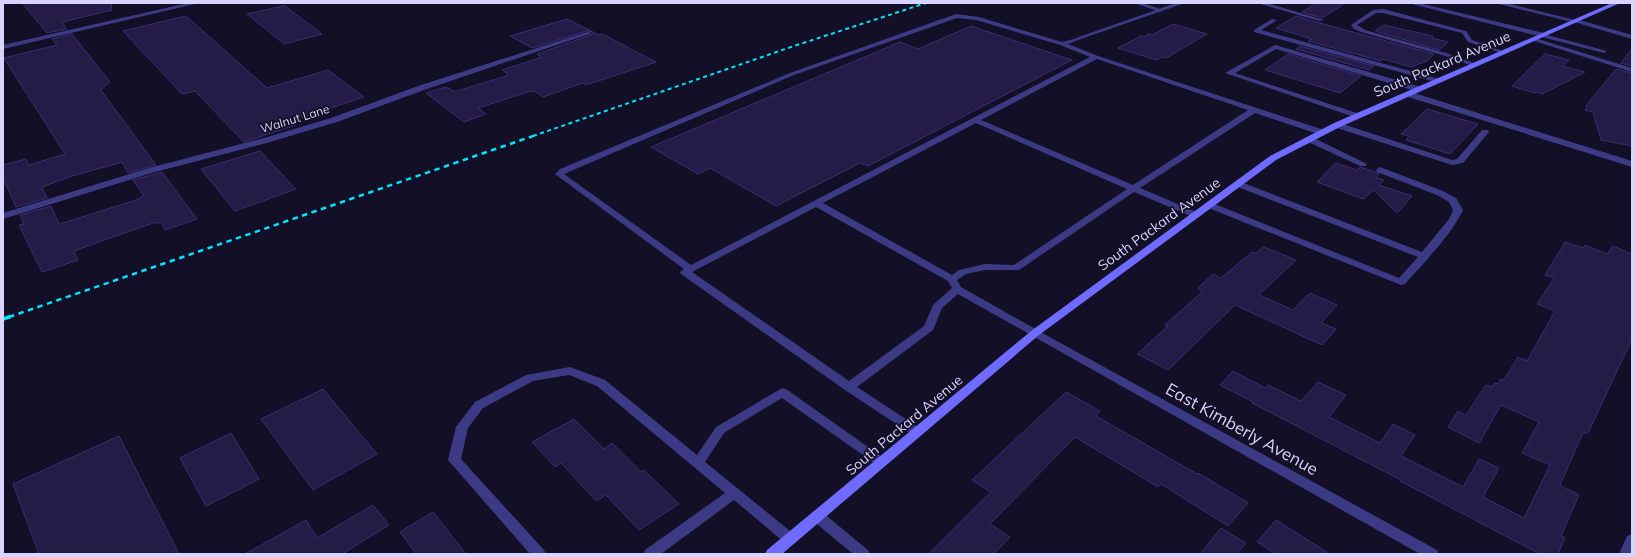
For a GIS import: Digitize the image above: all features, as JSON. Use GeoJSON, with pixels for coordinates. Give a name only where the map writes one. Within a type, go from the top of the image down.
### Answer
{"type":"FeatureCollection","features":[{"type":"Feature","properties":{"kind":"street"},"geometry":{"type":"LineString","coordinates":[[3,47],[196,3]]}},
{"type":"Feature","properties":{"kind":"street"},"geometry":{"type":"LineString","coordinates":[[1137,3],[1160,10]]}},
{"type":"Feature","properties":{"kind":"street"},"geometry":{"type":"LineString","coordinates":[[1062,44],[1182,3]]}},
{"type":"Feature","properties":{"kind":"street"},"geometry":{"type":"LineString","coordinates":[[1260,3],[1321,20]]}},
{"type":"Feature","properties":{"kind":"street"},"geometry":{"type":"LineString","coordinates":[[1411,3],[1540,37],[1604,51]]}},
{"type":"Feature","properties":{"kind":"street"},"geometry":{"type":"LineString","coordinates":[[1498,3],[1632,36]]}},
{"type":"Feature","properties":{"kind":"street","name":"South Packard Avenue"},"geometry":{"type":"LineString","coordinates":[[772,554],[1035,333],[1273,158],[1337,124],[1617,3]]}},
{"type":"Feature","properties":{"kind":"street"},"geometry":{"type":"LineString","coordinates":[[1475,65],[1444,54],[1363,31],[1356,28],[1354,25],[1375,11],[1383,12],[1464,32],[1470,41],[1503,52]]}},
{"type":"Feature","properties":{"kind":"street"},"geometry":{"type":"LineString","coordinates":[[691,269],[559,174],[792,74],[956,16],[977,18],[1062,44],[1096,57],[1321,132]]}},
{"type":"Feature","properties":{"kind":"street"},"geometry":{"type":"LineString","coordinates":[[1274,20],[1256,31],[1439,80]]}},
{"type":"Feature","properties":{"kind":"street","name":"Walnut Lane"},"geometry":{"type":"LineString","coordinates":[[3,216],[152,170],[268,140],[328,122],[436,83],[589,33]]}},
{"type":"Feature","properties":{"kind":"street"},"geometry":{"type":"LineString","coordinates":[[1540,37],[1632,70]]}},
{"type":"Feature","properties":{"kind":"street"},"geometry":{"type":"LineString","coordinates":[[1357,116],[1229,72],[1275,47],[1418,89]]}},
{"type":"Feature","properties":{"kind":"street"},"geometry":{"type":"LineString","coordinates":[[917,432],[849,387],[685,272],[1096,57]]}},
{"type":"Feature","properties":{"kind":"street"},"geometry":{"type":"LineString","coordinates":[[1408,94],[1632,164]]}},
{"type":"Feature","properties":{"kind":"street"},"geometry":{"type":"LineString","coordinates":[[952,279],[963,272],[985,267],[1016,268],[1134,188],[1254,110]]}},
{"type":"Feature","properties":{"kind":"street"},"geometry":{"type":"LineString","coordinates":[[975,120],[1196,215]]}},
{"type":"Feature","properties":{"kind":"street"},"geometry":{"type":"LineString","coordinates":[[1337,124],[1452,163],[1460,161],[1485,132]]}},
{"type":"Feature","properties":{"kind":"street"},"geometry":{"type":"LineString","coordinates":[[1309,139],[1363,164]]}},
{"type":"Feature","properties":{"kind":"street"},"geometry":{"type":"LineString","coordinates":[[1209,205],[1401,282],[1453,220],[1458,210],[1453,200],[1440,193],[1380,170]]}},
{"type":"Feature","properties":{"kind":"street"},"geometry":{"type":"LineString","coordinates":[[1238,184],[1424,256]]}},
{"type":"Feature","properties":{"kind":"street"},"geometry":{"type":"LineString","coordinates":[[816,203],[952,279],[957,289],[937,307],[929,328],[849,387]]}},
{"type":"Feature","properties":{"kind":"street","name":"East Kimberly Avenue"},"geometry":{"type":"LineString","coordinates":[[957,289],[1432,554]]}},
{"type":"Feature","properties":{"kind":"street"},"geometry":{"type":"LineString","coordinates":[[540,554],[454,460],[462,427],[479,405],[530,378],[570,371],[601,383],[790,539]]}},
{"type":"Feature","properties":{"kind":"street"},"geometry":{"type":"LineString","coordinates":[[698,463],[720,430],[782,392],[881,462]]}},
{"type":"Feature","properties":{"kind":"street"},"geometry":{"type":"LineString","coordinates":[[650,554],[734,493]]}},
{"type":"Feature","properties":{"kind":"street"},"geometry":{"type":"LineString","coordinates":[[817,516],[863,554]]}},
{"type":"Feature","properties":{"kind":"street"},"geometry":{"type":"LineString","coordinates":[[1626,554],[1632,540]]}},
{"type":"Feature","properties":{"kind":"building"},"geometry":{"type":"Polygon","coordinates":[[[22,3],[111,3],[112,10],[62,22],[67,29],[47,33],[22,3]]]}},
{"type":"Feature","properties":{"kind":"building"},"geometry":{"type":"Polygon","coordinates":[[[1316,3],[1345,3],[1322,18],[1302,12],[1316,3]]]}},
{"type":"Feature","properties":{"kind":"building"},"geometry":{"type":"Polygon","coordinates":[[[283,6],[322,34],[284,44],[247,14],[283,6]]]}},
{"type":"Feature","properties":{"kind":"building"},"geometry":{"type":"Polygon","coordinates":[[[186,16],[267,88],[328,70],[364,97],[291,121],[296,125],[244,142],[195,91],[182,94],[123,31],[186,16]]]}},
{"type":"Feature","properties":{"kind":"building"},"geometry":{"type":"Polygon","coordinates":[[[1296,16],[1434,54],[1427,61],[1411,67],[1383,59],[1381,61],[1308,41],[1312,39],[1276,28],[1296,16]]]}},
{"type":"Feature","properties":{"kind":"building"},"geometry":{"type":"Polygon","coordinates":[[[567,19],[599,35],[602,34],[656,62],[586,85],[583,83],[543,97],[536,92],[531,91],[478,108],[486,114],[464,122],[426,93],[446,87],[453,91],[457,91],[506,76],[508,74],[502,70],[542,57],[537,54],[593,34],[592,32],[587,31],[532,48],[510,36],[567,19]]]}},
{"type":"Feature","properties":{"kind":"building"},"geometry":{"type":"Polygon","coordinates":[[[1173,24],[1207,34],[1166,58],[1162,57],[1156,60],[1118,48],[1141,36],[1144,37],[1149,34],[1152,35],[1173,24]]]}},
{"type":"Feature","properties":{"kind":"building"},"geometry":{"type":"Polygon","coordinates":[[[1384,25],[1433,36],[1432,38],[1448,42],[1439,50],[1375,31],[1384,25]]]}},
{"type":"Feature","properties":{"kind":"building"},"geometry":{"type":"Polygon","coordinates":[[[971,26],[1072,60],[868,166],[860,163],[776,206],[710,168],[698,174],[651,147],[900,42],[918,49],[971,26]]]}},
{"type":"Feature","properties":{"kind":"building"},"geometry":{"type":"Polygon","coordinates":[[[72,34],[110,82],[101,90],[156,165],[128,173],[122,162],[72,176],[42,187],[47,198],[16,207],[3,178],[3,165],[26,159],[29,165],[65,154],[4,58],[57,45],[52,39],[72,34]]]}},
{"type":"Feature","properties":{"kind":"building"},"geometry":{"type":"Polygon","coordinates":[[[1300,46],[1374,66],[1369,70],[1296,49],[1300,46]]]}},
{"type":"Feature","properties":{"kind":"building"},"geometry":{"type":"Polygon","coordinates":[[[1632,49],[1632,66],[1621,63],[1632,49]]]}},
{"type":"Feature","properties":{"kind":"building"},"geometry":{"type":"Polygon","coordinates":[[[1546,53],[1569,60],[1562,66],[1585,72],[1542,94],[1512,86],[1546,53]]]}},
{"type":"Feature","properties":{"kind":"building"},"geometry":{"type":"Polygon","coordinates":[[[1288,54],[1361,76],[1340,93],[1265,70],[1288,54]]]}},
{"type":"Feature","properties":{"kind":"building"},"geometry":{"type":"Polygon","coordinates":[[[1616,69],[1632,73],[1632,146],[1601,140],[1593,112],[1585,110],[1587,107],[1586,106],[1616,69]]]}},
{"type":"Feature","properties":{"kind":"building"},"geometry":{"type":"Polygon","coordinates":[[[1427,109],[1478,124],[1450,154],[1406,140],[1409,136],[1401,134],[1427,109]]]}},
{"type":"Feature","properties":{"kind":"building"},"geometry":{"type":"Polygon","coordinates":[[[260,151],[296,189],[235,211],[201,169],[260,151]]]}},
{"type":"Feature","properties":{"kind":"building"},"geometry":{"type":"Polygon","coordinates":[[[1336,163],[1357,170],[1360,167],[1375,172],[1379,174],[1376,178],[1384,180],[1379,185],[1412,196],[1397,213],[1374,190],[1363,199],[1317,182],[1336,163]]]}},
{"type":"Feature","properties":{"kind":"building"},"geometry":{"type":"Polygon","coordinates":[[[162,172],[197,219],[165,230],[161,222],[157,224],[156,222],[74,251],[78,260],[42,272],[19,225],[24,224],[20,215],[51,206],[59,224],[63,223],[139,199],[144,196],[133,180],[162,172]]]}},
{"type":"Feature","properties":{"kind":"building"},"geometry":{"type":"Polygon","coordinates":[[[1565,242],[1583,248],[1585,245],[1607,254],[1613,246],[1632,254],[1632,339],[1588,433],[1583,433],[1560,485],[1579,495],[1561,536],[1565,538],[1558,554],[1540,554],[1220,385],[1233,371],[1265,388],[1268,385],[1301,401],[1318,382],[1346,395],[1329,417],[1380,443],[1393,424],[1415,435],[1401,456],[1463,487],[1479,459],[1499,468],[1483,497],[1524,518],[1550,465],[1522,453],[1539,422],[1501,405],[1479,443],[1448,427],[1458,411],[1466,415],[1486,385],[1492,387],[1495,383],[1498,384],[1501,379],[1504,380],[1518,357],[1527,361],[1555,311],[1537,304],[1554,278],[1545,275],[1565,242]]]}},
{"type":"Feature","properties":{"kind":"building"},"geometry":{"type":"Polygon","coordinates":[[[1264,247],[1296,260],[1259,295],[1293,310],[1310,293],[1337,305],[1321,323],[1336,329],[1322,345],[1235,305],[1168,370],[1137,354],[1168,326],[1165,325],[1203,291],[1198,288],[1213,274],[1221,278],[1252,252],[1256,253],[1264,247]]]}},
{"type":"Feature","properties":{"kind":"building"},"geometry":{"type":"Polygon","coordinates":[[[323,389],[377,454],[313,490],[261,419],[323,389]]]}},
{"type":"Feature","properties":{"kind":"building"},"geometry":{"type":"Polygon","coordinates":[[[1066,392],[1100,411],[1096,416],[1248,503],[1228,526],[1161,484],[1158,487],[1075,437],[990,524],[1010,537],[994,554],[929,554],[991,492],[972,480],[1066,392]]]}},
{"type":"Feature","properties":{"kind":"building"},"geometry":{"type":"Polygon","coordinates":[[[574,419],[604,449],[612,443],[641,472],[644,470],[679,504],[639,530],[606,495],[596,501],[561,463],[555,467],[532,442],[574,419]]]}},
{"type":"Feature","properties":{"kind":"building"},"geometry":{"type":"Polygon","coordinates":[[[231,433],[259,479],[206,506],[180,458],[231,433]]]}},
{"type":"Feature","properties":{"kind":"building"},"geometry":{"type":"Polygon","coordinates":[[[119,436],[179,554],[39,554],[13,484],[119,436]]]}},
{"type":"Feature","properties":{"kind":"building"},"geometry":{"type":"Polygon","coordinates":[[[373,505],[389,525],[342,554],[245,554],[306,520],[317,538],[373,505]]]}},
{"type":"Feature","properties":{"kind":"building"},"geometry":{"type":"Polygon","coordinates":[[[433,512],[466,554],[416,554],[400,532],[433,512]]]}},
{"type":"Feature","properties":{"kind":"building"},"geometry":{"type":"Polygon","coordinates":[[[1276,520],[1330,554],[1276,554],[1257,542],[1276,520]]]}},
{"type":"Feature","properties":{"kind":"building"},"geometry":{"type":"Polygon","coordinates":[[[1221,528],[1246,543],[1237,554],[1200,554],[1221,528]]]}},
{"type":"Feature","properties":{"kind":"railway"},"geometry":{"type":"LineString","coordinates":[[533,136],[794,46],[926,3]]}},
{"type":"Feature","properties":{"kind":"railway"},"geometry":{"type":"LineString","coordinates":[[9,317],[536,135]]}},
{"type":"Feature","properties":{"kind":"railway"},"geometry":{"type":"LineString","coordinates":[[3,319],[9,317]]}}]}
